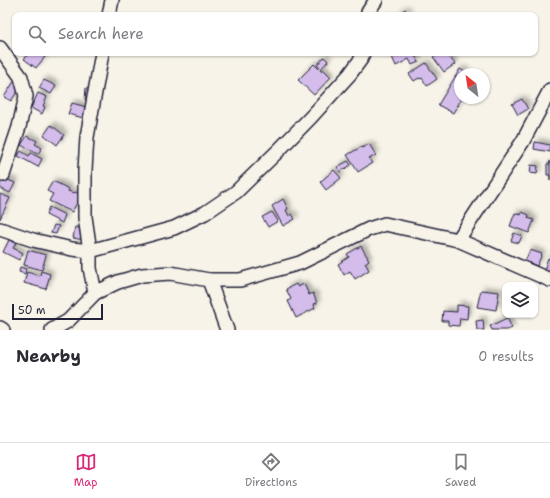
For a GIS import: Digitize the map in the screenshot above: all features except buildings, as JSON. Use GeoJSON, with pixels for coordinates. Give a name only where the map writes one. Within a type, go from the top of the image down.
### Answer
{"type":"FeatureCollection","features":[{"type":"Feature","properties":{"kind":"street"},"geometry":{"type":"LineString","coordinates":[[110,12],[112,0]]}},
{"type":"Feature","properties":{"kind":"street"},"geometry":{"type":"LineString","coordinates":[[368,12],[376,0]]}},
{"type":"Feature","properties":{"kind":"street"},"geometry":{"type":"LineString","coordinates":[[0,48],[21,77],[26,96],[20,127],[3,175]]}},
{"type":"Feature","properties":{"kind":"street"},"geometry":{"type":"LineString","coordinates":[[95,293],[90,268],[90,251],[85,217],[86,137],[101,56]]}},
{"type":"Feature","properties":{"kind":"street"},"geometry":{"type":"LineString","coordinates":[[0,229],[33,240],[72,249],[90,251],[174,228],[205,213],[236,192],[312,116],[350,74],[362,56]]}},
{"type":"Feature","properties":{"kind":"street"},"geometry":{"type":"LineString","coordinates":[[458,240],[523,141],[550,90]]}},
{"type":"Feature","properties":{"kind":"street"},"geometry":{"type":"LineString","coordinates":[[52,330],[68,321],[95,293],[118,282],[142,275],[170,273],[208,280],[240,280],[300,264],[369,229],[385,224],[458,240],[550,280]]}},
{"type":"Feature","properties":{"kind":"street"},"geometry":{"type":"LineString","coordinates":[[208,280],[227,330]]}}]}
